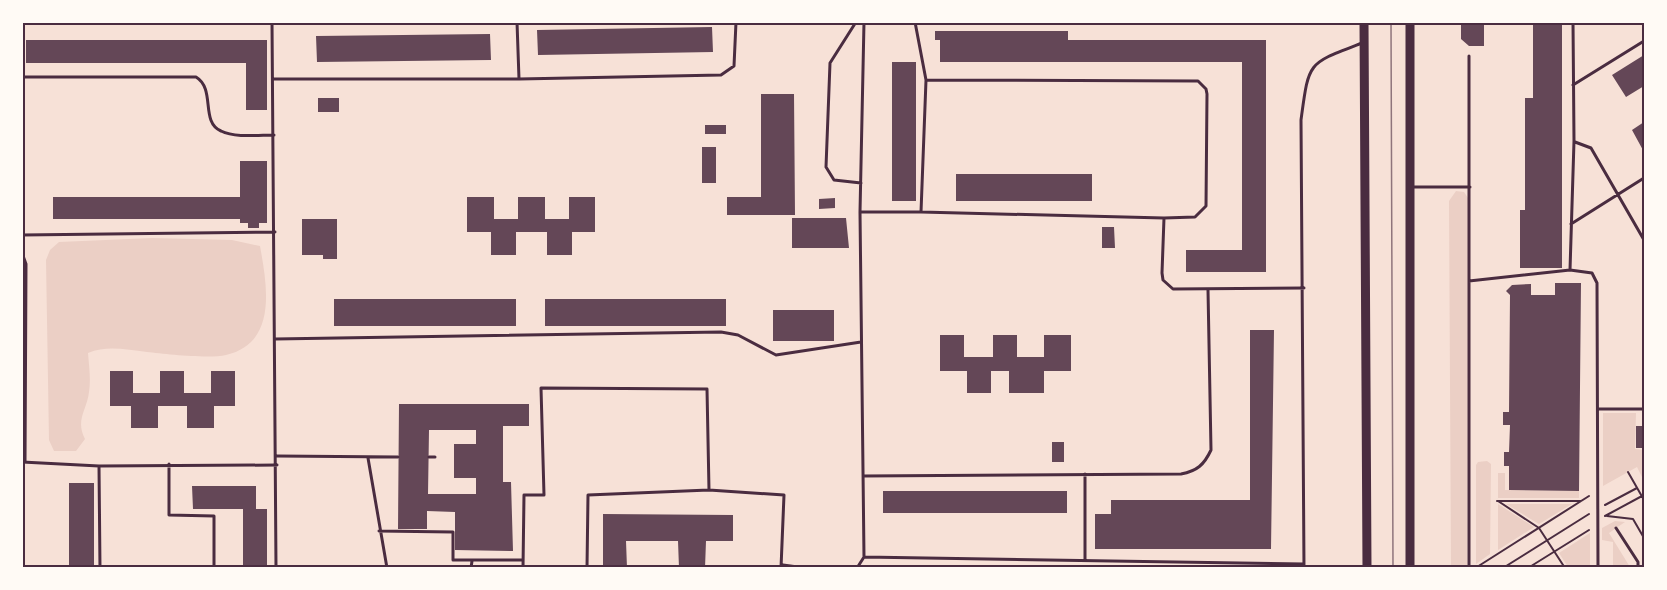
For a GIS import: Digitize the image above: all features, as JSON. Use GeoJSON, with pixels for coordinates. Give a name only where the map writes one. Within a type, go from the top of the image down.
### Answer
{"type":"FeatureCollection","features":[{"type":"Feature","properties":{"kind":"main road"},"geometry":{"type":"LineString","coordinates":[[1364,22],[1367,567]]}},
{"type":"Feature","properties":{"kind":"main road"},"geometry":{"type":"LineString","coordinates":[[1410,22],[1410,567]]}},
{"type":"Feature","properties":{"kind":"lane"},"geometry":{"type":"LineString","coordinates":[[272,22],[277,456],[276,567]]}},
{"type":"Feature","properties":{"kind":"lane"},"geometry":{"type":"LineString","coordinates":[[517,22],[519,79]]}},
{"type":"Feature","properties":{"kind":"lane"},"geometry":{"type":"LineString","coordinates":[[274,79],[519,79],[727,74],[736,61],[736,22]]}},
{"type":"Feature","properties":{"kind":"lane"},"geometry":{"type":"LineString","coordinates":[[856,22],[830,63],[826,167],[834,180],[861,183]]}},
{"type":"Feature","properties":{"kind":"lane"},"geometry":{"type":"LineString","coordinates":[[857,567],[864,557],[860,212],[864,22]]}},
{"type":"Feature","properties":{"kind":"lane"},"geometry":{"type":"LineString","coordinates":[[915,22],[926,80],[921,212]]}},
{"type":"Feature","properties":{"kind":"lane"},"geometry":{"type":"LineString","coordinates":[[1570,270],[1574,141],[1573,22]]}},
{"type":"Feature","properties":{"kind":"lane"},"geometry":{"type":"LineString","coordinates":[[1573,85],[1644,41]]}},
{"type":"Feature","properties":{"kind":"lane"},"geometry":{"type":"LineString","coordinates":[[864,557],[1304,566],[1304,288],[1301,120],[1308,74],[1315,63],[1326,56],[1364,42]]}},
{"type":"Feature","properties":{"kind":"lane"},"geometry":{"type":"LineString","coordinates":[[1469,56],[1470,567]]}},
{"type":"Feature","properties":{"kind":"lane"},"geometry":{"type":"LineString","coordinates":[[22,77],[196,77],[205,85],[211,120],[215,127],[229,133],[274,135]]}},
{"type":"Feature","properties":{"kind":"lane"},"geometry":{"type":"LineString","coordinates":[[860,212],[1164,218],[1195,217],[1206,206],[1207,94],[1206,88],[1198,81],[926,80]]}},
{"type":"Feature","properties":{"kind":"lane"},"geometry":{"type":"LineString","coordinates":[[1574,141],[1591,148],[1644,240]]}},
{"type":"Feature","properties":{"kind":"lane"},"geometry":{"type":"LineString","coordinates":[[1571,224],[1644,178]]}},
{"type":"Feature","properties":{"kind":"lane"},"geometry":{"type":"LineString","coordinates":[[1410,187],[1470,187]]}},
{"type":"Feature","properties":{"kind":"lane"},"geometry":{"type":"LineString","coordinates":[[1164,218],[1163,280],[1167,285],[1179,290],[1304,288]]}},
{"type":"Feature","properties":{"kind":"lane"},"geometry":{"type":"LineString","coordinates":[[22,235],[275,232]]}},
{"type":"Feature","properties":{"kind":"lane"},"geometry":{"type":"LineString","coordinates":[[22,253],[26,264],[24,462],[99,466],[277,465]]}},
{"type":"Feature","properties":{"kind":"lane"},"geometry":{"type":"LineString","coordinates":[[1469,281],[1570,270],[1592,273],[1597,283],[1598,567]]}},
{"type":"Feature","properties":{"kind":"lane"},"geometry":{"type":"LineString","coordinates":[[863,476],[1181,474],[1193,471],[1207,460],[1211,450],[1208,290]]}},
{"type":"Feature","properties":{"kind":"lane"},"geometry":{"type":"LineString","coordinates":[[274,339],[721,332],[738,335],[776,355],[861,342]]}},
{"type":"Feature","properties":{"kind":"lane"},"geometry":{"type":"LineString","coordinates":[[523,567],[524,495],[544,495],[541,388],[707,389],[709,490]]}},
{"type":"Feature","properties":{"kind":"lane"},"geometry":{"type":"LineString","coordinates":[[1598,409],[1644,409]]}},
{"type":"Feature","properties":{"kind":"lane"},"geometry":{"type":"LineString","coordinates":[[277,456],[398,457]]}},
{"type":"Feature","properties":{"kind":"lane"},"geometry":{"type":"LineString","coordinates":[[429,457],[435,457]]}},
{"type":"Feature","properties":{"kind":"lane"},"geometry":{"type":"LineString","coordinates":[[368,458],[387,567]]}},
{"type":"Feature","properties":{"kind":"lane"},"geometry":{"type":"LineString","coordinates":[[169,464],[169,515],[213,516],[214,567]]}},
{"type":"Feature","properties":{"kind":"lane"},"geometry":{"type":"LineString","coordinates":[[99,466],[100,567]]}},
{"type":"Feature","properties":{"kind":"lane"},"geometry":{"type":"LineString","coordinates":[[1085,474],[1085,560]]}},
{"type":"Feature","properties":{"kind":"lane"},"geometry":{"type":"LineString","coordinates":[[587,567],[588,495],[709,490],[784,495],[781,566],[805,567]]}},
{"type":"Feature","properties":{"kind":"lane"},"geometry":{"type":"LineString","coordinates":[[1616,528],[1638,562],[1638,567]]}},
{"type":"Feature","properties":{"kind":"lane"},"geometry":{"type":"LineString","coordinates":[[379,531],[453,532],[453,560],[523,560]]}},
{"type":"Feature","properties":{"kind":"lane"},"geometry":{"type":"LineString","coordinates":[[471,567],[472,561]]}},
{"type":"Feature","properties":{"kind":"path"},"geometry":{"type":"LineString","coordinates":[[1628,472],[1644,500]]}},
{"type":"Feature","properties":{"kind":"path"},"geometry":{"type":"LineString","coordinates":[[1598,509],[1637,488]]}},
{"type":"Feature","properties":{"kind":"path"},"geometry":{"type":"LineString","coordinates":[[1476,567],[1592,495]]}},
{"type":"Feature","properties":{"kind":"path"},"geometry":{"type":"LineString","coordinates":[[1598,520],[1642,496]]}},
{"type":"Feature","properties":{"kind":"path"},"geometry":{"type":"LineString","coordinates":[[1565,567],[1539,528],[1497,501],[1582,501]]}},
{"type":"Feature","properties":{"kind":"path"},"geometry":{"type":"LineString","coordinates":[[1503,567],[1592,512]]}},
{"type":"Feature","properties":{"kind":"path"},"geometry":{"type":"LineString","coordinates":[[1605,516],[1633,519],[1644,538]]}},
{"type":"Feature","properties":{"kind":"path"},"geometry":{"type":"LineString","coordinates":[[1528,567],[1592,528]]}},
{"type":"Feature","properties":{"kind":"shaded area"},"geometry":{"type":"Polygon","coordinates":[[[1456,191],[1464,192],[1468,198],[1467,568],[1451,567],[1449,201],[1456,191]]]}},
{"type":"Feature","properties":{"kind":"shaded area"},"geometry":{"type":"Polygon","coordinates":[[[152,238],[232,240],[260,246],[266,294],[261,326],[254,338],[243,348],[226,355],[187,356],[124,349],[88,353],[90,387],[81,421],[85,439],[76,451],[54,451],[49,440],[46,260],[50,250],[59,242],[152,238]]]}},
{"type":"Feature","properties":{"kind":"shaded area"},"geometry":{"type":"Polygon","coordinates":[[[1603,413],[1636,413],[1635,449],[1644,450],[1644,481],[1637,467],[1603,486],[1603,413]]]}},
{"type":"Feature","properties":{"kind":"shaded area"},"geometry":{"type":"Polygon","coordinates":[[[1487,461],[1491,464],[1490,554],[1476,564],[1476,465],[1478,462],[1487,461]]]}},
{"type":"Feature","properties":{"kind":"shaded area"},"geometry":{"type":"Polygon","coordinates":[[[1498,473],[1505,473],[1505,490],[1579,491],[1579,498],[1498,498],[1498,473]]]}},
{"type":"Feature","properties":{"kind":"shaded area"},"geometry":{"type":"Polygon","coordinates":[[[1498,504],[1534,527],[1498,550],[1498,504]]]}},
{"type":"Feature","properties":{"kind":"shaded area"},"geometry":{"type":"Polygon","coordinates":[[[1506,504],[1572,504],[1539,524],[1506,504]]]}},
{"type":"Feature","properties":{"kind":"shaded area"},"geometry":{"type":"Polygon","coordinates":[[[1615,521],[1625,522],[1609,533],[1630,567],[1613,567],[1613,542],[1602,540],[1602,528],[1615,521]]]}},
{"type":"Feature","properties":{"kind":"shaded area"},"geometry":{"type":"Polygon","coordinates":[[[1590,533],[1590,567],[1568,567],[1559,553],[1590,533]]]}},
{"type":"Feature","properties":{"kind":"building"},"geometry":{"type":"Polygon","coordinates":[[[1461,22],[1484,22],[1484,46],[1469,46],[1461,39],[1461,22]]]}},
{"type":"Feature","properties":{"kind":"building"},"geometry":{"type":"Polygon","coordinates":[[[1533,22],[1562,22],[1562,268],[1520,268],[1520,210],[1525,210],[1525,98],[1533,98],[1533,22]]]}},
{"type":"Feature","properties":{"kind":"building"},"geometry":{"type":"Polygon","coordinates":[[[712,27],[713,52],[538,55],[537,30],[712,27]]]}},
{"type":"Feature","properties":{"kind":"building"},"geometry":{"type":"Polygon","coordinates":[[[935,31],[1068,31],[1068,40],[1266,40],[1266,272],[1186,272],[1186,250],[1242,250],[1242,62],[940,62],[940,40],[935,40],[935,31]]]}},
{"type":"Feature","properties":{"kind":"building"},"geometry":{"type":"Polygon","coordinates":[[[490,34],[491,60],[317,62],[316,36],[490,34]]]}},
{"type":"Feature","properties":{"kind":"building"},"geometry":{"type":"Polygon","coordinates":[[[26,40],[267,40],[267,110],[246,110],[246,63],[26,63],[26,40]]]}},
{"type":"Feature","properties":{"kind":"building"},"geometry":{"type":"Polygon","coordinates":[[[1644,55],[1644,86],[1626,97],[1612,75],[1644,55]]]}},
{"type":"Feature","properties":{"kind":"building"},"geometry":{"type":"Polygon","coordinates":[[[892,62],[916,62],[916,201],[892,201],[892,62]]]}},
{"type":"Feature","properties":{"kind":"building"},"geometry":{"type":"Polygon","coordinates":[[[761,94],[794,94],[795,215],[727,215],[727,197],[761,197],[761,94]]]}},
{"type":"Feature","properties":{"kind":"building"},"geometry":{"type":"Polygon","coordinates":[[[318,98],[339,98],[339,112],[318,112],[318,98]]]}},
{"type":"Feature","properties":{"kind":"building"},"geometry":{"type":"Polygon","coordinates":[[[1644,122],[1644,152],[1632,130],[1644,122]]]}},
{"type":"Feature","properties":{"kind":"building"},"geometry":{"type":"Polygon","coordinates":[[[705,125],[726,125],[726,134],[705,134],[705,125]]]}},
{"type":"Feature","properties":{"kind":"building"},"geometry":{"type":"Polygon","coordinates":[[[702,147],[716,147],[716,183],[702,183],[702,147]]]}},
{"type":"Feature","properties":{"kind":"building"},"geometry":{"type":"Polygon","coordinates":[[[240,161],[267,161],[267,223],[259,223],[259,228],[248,228],[248,223],[240,223],[240,219],[53,219],[53,197],[240,197],[240,161]]]}},
{"type":"Feature","properties":{"kind":"building"},"geometry":{"type":"Polygon","coordinates":[[[956,174],[1092,174],[1092,201],[956,201],[956,174]]]}},
{"type":"Feature","properties":{"kind":"building"},"geometry":{"type":"Polygon","coordinates":[[[467,197],[494,197],[494,219],[518,219],[518,197],[545,197],[545,219],[569,219],[569,197],[595,197],[595,232],[572,232],[572,255],[547,255],[547,232],[516,232],[516,255],[491,255],[491,232],[467,232],[467,197]]]}},
{"type":"Feature","properties":{"kind":"building"},"geometry":{"type":"Polygon","coordinates":[[[835,198],[835,208],[819,209],[819,199],[835,198]]]}},
{"type":"Feature","properties":{"kind":"building"},"geometry":{"type":"Polygon","coordinates":[[[792,218],[846,218],[849,248],[792,248],[792,218]]]}},
{"type":"Feature","properties":{"kind":"building"},"geometry":{"type":"Polygon","coordinates":[[[302,219],[337,219],[337,259],[323,259],[323,255],[302,255],[302,219]]]}},
{"type":"Feature","properties":{"kind":"building"},"geometry":{"type":"Polygon","coordinates":[[[1102,227],[1114,227],[1115,248],[1102,248],[1102,227]]]}},
{"type":"Feature","properties":{"kind":"building"},"geometry":{"type":"Polygon","coordinates":[[[1555,283],[1581,283],[1579,491],[1509,490],[1509,466],[1504,466],[1504,452],[1509,452],[1510,425],[1503,425],[1503,412],[1509,412],[1510,295],[1506,291],[1512,285],[1531,284],[1531,295],[1555,295],[1555,283]]]}},
{"type":"Feature","properties":{"kind":"building"},"geometry":{"type":"Polygon","coordinates":[[[334,299],[516,299],[516,326],[334,326],[334,299]]]}},
{"type":"Feature","properties":{"kind":"building"},"geometry":{"type":"Polygon","coordinates":[[[545,299],[726,299],[726,326],[545,326],[545,299]]]}},
{"type":"Feature","properties":{"kind":"building"},"geometry":{"type":"Polygon","coordinates":[[[773,310],[834,310],[834,341],[773,341],[773,310]]]}},
{"type":"Feature","properties":{"kind":"building"},"geometry":{"type":"Polygon","coordinates":[[[1250,330],[1274,330],[1271,549],[1095,549],[1095,514],[1111,514],[1111,500],[1250,500],[1250,330]]]}},
{"type":"Feature","properties":{"kind":"building"},"geometry":{"type":"Polygon","coordinates":[[[940,335],[964,335],[964,357],[993,357],[993,335],[1017,335],[1017,357],[1044,357],[1044,335],[1071,335],[1071,371],[1044,371],[1044,393],[1009,393],[1009,371],[991,371],[991,393],[967,393],[967,371],[940,371],[940,335]]]}},
{"type":"Feature","properties":{"kind":"building"},"geometry":{"type":"Polygon","coordinates":[[[110,371],[133,371],[133,393],[160,393],[160,371],[184,371],[184,393],[211,393],[211,371],[235,371],[235,406],[214,406],[214,428],[187,428],[187,406],[158,406],[158,428],[131,428],[131,406],[110,406],[110,371]]]}},
{"type":"Feature","properties":{"kind":"building"},"geometry":{"type":"Polygon","coordinates":[[[399,404],[529,404],[529,426],[503,426],[503,482],[511,482],[513,551],[455,550],[455,512],[427,511],[427,529],[398,529],[399,404]],[[429,430],[428,494],[476,494],[476,478],[454,478],[454,444],[476,444],[476,430],[429,430]]]}},
{"type":"Feature","properties":{"kind":"building"},"geometry":{"type":"Polygon","coordinates":[[[1636,426],[1644,426],[1644,448],[1636,448],[1636,426]]]}},
{"type":"Feature","properties":{"kind":"building"},"geometry":{"type":"Polygon","coordinates":[[[1052,442],[1064,442],[1064,462],[1052,462],[1052,442]]]}},
{"type":"Feature","properties":{"kind":"building"},"geometry":{"type":"Polygon","coordinates":[[[69,483],[94,483],[94,568],[69,568],[69,483]]]}},
{"type":"Feature","properties":{"kind":"building"},"geometry":{"type":"Polygon","coordinates":[[[192,486],[256,486],[256,509],[267,509],[267,568],[243,568],[243,509],[193,509],[192,486]]]}},
{"type":"Feature","properties":{"kind":"building"},"geometry":{"type":"Polygon","coordinates":[[[883,491],[1067,491],[1067,513],[883,513],[883,491]]]}},
{"type":"Feature","properties":{"kind":"building"},"geometry":{"type":"Polygon","coordinates":[[[603,514],[733,515],[733,541],[706,541],[705,568],[679,568],[678,541],[626,541],[627,568],[603,568],[603,514]]]}},
{"type":"Feature","properties":{"kind":"tram line"},"geometry":{"type":"LineString","coordinates":[[1391,22],[1393,568]]}}]}
